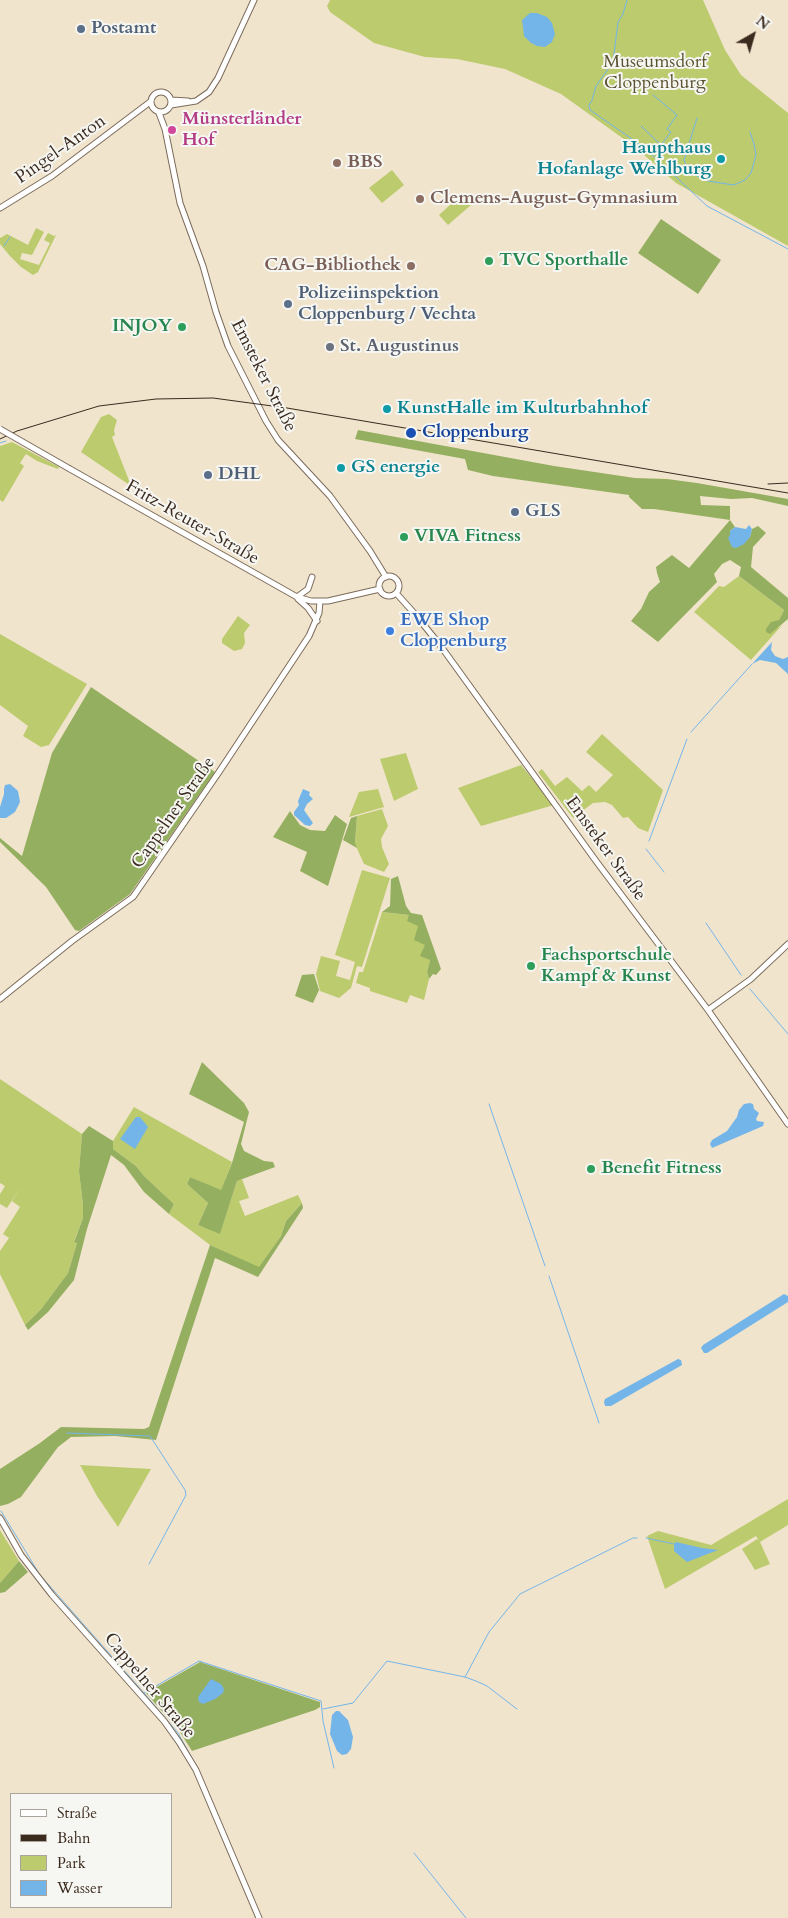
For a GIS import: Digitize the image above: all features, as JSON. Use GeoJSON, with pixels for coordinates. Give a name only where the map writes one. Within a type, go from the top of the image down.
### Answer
{"type":"FeatureCollection","features":[{"type":"Feature","properties":{"kind":"street"},"geometry":{"type":"LineString","coordinates":[[171,102],[192,102],[203,97],[215,83],[254,0]]}},
{"type":"Feature","properties":{"kind":"street"},"geometry":{"type":"LineString","coordinates":[[160,92],[166,93],[171,102],[166,112],[159,113],[151,105],[153,96],[160,92]]}},
{"type":"Feature","properties":{"kind":"street","name":"Pingel-Anton"},"geometry":{"type":"LineString","coordinates":[[0,208],[52,176],[138,112],[151,105]]}},
{"type":"Feature","properties":{"kind":"street","name":"Emsteker Straße"},"geometry":{"type":"LineString","coordinates":[[165,129],[166,112]]}},
{"type":"Feature","properties":{"kind":"street","name":"Emsteker Straße"},"geometry":{"type":"LineString","coordinates":[[159,113],[165,129],[180,203],[203,266],[228,346],[278,440],[330,496],[370,551],[386,577],[392,577],[397,580],[399,588],[396,593],[440,645],[596,861],[708,1010],[788,1124]]}},
{"type":"Feature","properties":{"kind":"street","name":"Fritz-Reuter-Straße"},"geometry":{"type":"LineString","coordinates":[[0,429],[295,596],[320,601],[380,590]]}},
{"type":"Feature","properties":{"kind":"street"},"geometry":{"type":"LineString","coordinates":[[312,577],[308,589],[295,596],[308,608],[316,621]]}},
{"type":"Feature","properties":{"kind":"street"},"geometry":{"type":"LineString","coordinates":[[386,577],[381,581],[380,590],[387,595],[396,593]]}},
{"type":"Feature","properties":{"kind":"street","name":"Cappelner Straße"},"geometry":{"type":"LineString","coordinates":[[0,999],[72,941],[133,897],[310,636],[316,621],[320,601]]}},
{"type":"Feature","properties":{"kind":"street"},"geometry":{"type":"LineString","coordinates":[[708,1010],[751,979],[788,944]]}},
{"type":"Feature","properties":{"kind":"street","name":"Cappelner Straße"},"geometry":{"type":"LineString","coordinates":[[0,1518],[21,1555],[47,1589],[164,1720],[183,1748],[196,1770],[259,1918]]}},
{"type":"Feature","properties":{"kind":"green space","name":"Museumsdorf Cloppenburg"},"geometry":{"type":"Polygon","coordinates":[[[330,0],[703,0],[725,50],[741,75],[788,113],[788,246],[676,183],[635,147],[561,94],[505,69],[457,59],[425,57],[374,43],[330,12],[327,6],[330,0]]]}},
{"type":"Feature","properties":{"kind":"green space"},"geometry":{"type":"Polygon","coordinates":[[[392,170],[404,185],[382,203],[369,188],[392,170]]]}},
{"type":"Feature","properties":{"kind":"green space"},"geometry":{"type":"Polygon","coordinates":[[[462,194],[471,205],[448,225],[439,215],[462,194]]]}},
{"type":"Feature","properties":{"kind":"green space"},"geometry":{"type":"Polygon","coordinates":[[[661,219],[721,260],[698,294],[638,253],[661,219]]]}},
{"type":"Feature","properties":{"kind":"green space"},"geometry":{"type":"Polygon","coordinates":[[[36,228],[44,232],[32,255],[22,253],[20,259],[39,265],[50,243],[44,240],[48,233],[56,235],[38,272],[33,275],[10,256],[0,244],[0,238],[7,234],[28,245],[36,228]]]}},
{"type":"Feature","properties":{"kind":"green space"},"geometry":{"type":"Polygon","coordinates":[[[109,414],[117,420],[114,430],[115,435],[112,437],[130,483],[128,484],[81,452],[101,417],[109,414]]]}},
{"type":"Feature","properties":{"kind":"green space"},"geometry":{"type":"Polygon","coordinates":[[[358,430],[554,466],[635,478],[667,479],[697,483],[788,499],[788,506],[752,498],[731,499],[700,496],[701,505],[730,506],[730,520],[642,509],[629,495],[493,476],[468,470],[465,459],[355,439],[358,430]]]}},
{"type":"Feature","properties":{"kind":"green space"},"geometry":{"type":"Polygon","coordinates":[[[12,442],[59,467],[58,469],[37,461],[26,454],[20,463],[24,466],[3,502],[0,500],[0,446],[12,442]]]}},
{"type":"Feature","properties":{"kind":"green space"},"geometry":{"type":"Polygon","coordinates":[[[730,520],[735,527],[730,531],[750,537],[752,529],[758,526],[766,533],[753,547],[751,567],[788,598],[788,619],[770,634],[766,632],[771,622],[779,620],[784,610],[739,576],[741,567],[730,560],[722,564],[714,574],[717,582],[658,642],[631,621],[641,609],[649,592],[660,582],[656,567],[672,555],[689,568],[730,520]]]}},
{"type":"Feature","properties":{"kind":"green space"},"geometry":{"type":"Polygon","coordinates":[[[739,576],[784,610],[779,620],[778,628],[783,624],[751,660],[694,612],[719,586],[724,587],[739,576]]]}},
{"type":"Feature","properties":{"kind":"green space"},"geometry":{"type":"Polygon","coordinates":[[[238,616],[250,625],[244,633],[245,643],[242,649],[234,651],[222,643],[222,639],[238,616]]]}},
{"type":"Feature","properties":{"kind":"green space"},"geometry":{"type":"Polygon","coordinates":[[[0,634],[87,684],[49,745],[41,747],[23,736],[28,726],[0,705],[0,634]]]}},
{"type":"Feature","properties":{"kind":"green space"},"geometry":{"type":"Polygon","coordinates":[[[91,687],[215,772],[130,894],[79,931],[75,930],[46,887],[0,842],[0,838],[22,856],[52,753],[91,687]]]}},
{"type":"Feature","properties":{"kind":"green space"},"geometry":{"type":"Polygon","coordinates":[[[602,734],[663,790],[648,832],[638,828],[628,817],[623,818],[612,805],[605,802],[593,803],[573,818],[538,772],[542,769],[555,786],[567,777],[582,791],[589,785],[596,792],[613,775],[586,752],[602,734]]]}},
{"type":"Feature","properties":{"kind":"green space"},"geometry":{"type":"Polygon","coordinates":[[[406,753],[418,789],[394,801],[380,759],[406,753]]]}},
{"type":"Feature","properties":{"kind":"green space"},"geometry":{"type":"Polygon","coordinates":[[[521,765],[554,805],[481,826],[458,788],[521,765]]]}},
{"type":"Feature","properties":{"kind":"green space"},"geometry":{"type":"Polygon","coordinates":[[[378,789],[384,807],[349,817],[359,792],[378,789]]]}},
{"type":"Feature","properties":{"kind":"green space"},"geometry":{"type":"Polygon","coordinates":[[[382,809],[388,826],[381,839],[389,864],[384,872],[364,864],[355,844],[357,816],[382,809]]]}},
{"type":"Feature","properties":{"kind":"green space"},"geometry":{"type":"Polygon","coordinates":[[[290,811],[300,825],[310,830],[325,831],[335,815],[347,824],[328,886],[300,871],[307,852],[273,837],[290,811]]]}},
{"type":"Feature","properties":{"kind":"green space"},"geometry":{"type":"Polygon","coordinates":[[[357,816],[355,843],[357,848],[343,840],[351,818],[357,816]]]}},
{"type":"Feature","properties":{"kind":"green space"},"geometry":{"type":"Polygon","coordinates":[[[362,870],[390,878],[362,967],[357,966],[351,988],[339,998],[320,991],[316,974],[321,956],[340,961],[336,976],[350,980],[355,962],[335,955],[362,870]]]}},
{"type":"Feature","properties":{"kind":"green space"},"geometry":{"type":"Polygon","coordinates":[[[398,876],[406,906],[411,913],[422,915],[441,969],[429,979],[427,972],[430,960],[420,956],[425,945],[414,940],[418,926],[407,921],[409,915],[382,912],[390,906],[391,879],[398,876]]]}},
{"type":"Feature","properties":{"kind":"green space"},"geometry":{"type":"Polygon","coordinates":[[[382,912],[409,915],[419,926],[430,960],[427,972],[429,979],[424,1000],[410,995],[407,1003],[370,991],[370,988],[356,983],[359,972],[363,972],[382,912]]]}},
{"type":"Feature","properties":{"kind":"green space"},"geometry":{"type":"Polygon","coordinates":[[[314,974],[319,990],[313,1003],[295,996],[302,975],[314,974]]]}},
{"type":"Feature","properties":{"kind":"green space"},"geometry":{"type":"Polygon","coordinates":[[[202,1062],[244,1103],[249,1112],[241,1144],[244,1151],[264,1161],[273,1162],[275,1167],[237,1181],[220,1234],[198,1225],[208,1203],[187,1184],[190,1177],[221,1190],[232,1163],[244,1122],[189,1094],[202,1062]]]}},
{"type":"Feature","properties":{"kind":"green space"},"geometry":{"type":"Polygon","coordinates":[[[0,1079],[82,1134],[79,1171],[83,1218],[74,1241],[77,1243],[68,1273],[42,1308],[25,1325],[0,1274],[0,1251],[9,1238],[3,1234],[20,1207],[12,1201],[22,1185],[7,1208],[0,1204],[0,1194],[5,1186],[0,1183],[0,1079]]]}},
{"type":"Feature","properties":{"kind":"green space"},"geometry":{"type":"Polygon","coordinates":[[[134,1107],[232,1162],[221,1191],[190,1177],[187,1184],[208,1203],[198,1225],[220,1233],[237,1181],[242,1179],[249,1198],[239,1201],[245,1216],[298,1195],[302,1203],[286,1221],[281,1236],[259,1268],[210,1245],[169,1214],[174,1204],[136,1166],[113,1149],[113,1141],[134,1107]]]}},
{"type":"Feature","properties":{"kind":"green space"},"geometry":{"type":"Polygon","coordinates":[[[89,1126],[113,1141],[113,1149],[136,1166],[174,1204],[169,1214],[144,1192],[124,1165],[111,1155],[87,1229],[74,1280],[48,1312],[28,1330],[25,1325],[42,1308],[68,1273],[77,1243],[74,1242],[83,1218],[79,1171],[82,1134],[89,1126]]]}},
{"type":"Feature","properties":{"kind":"green space"},"geometry":{"type":"Polygon","coordinates":[[[302,1203],[303,1208],[258,1277],[215,1258],[156,1440],[115,1436],[71,1437],[58,1447],[21,1497],[0,1506],[0,1469],[61,1427],[144,1429],[149,1427],[210,1245],[259,1267],[281,1236],[286,1221],[302,1203]]]}},
{"type":"Feature","properties":{"kind":"green space"},"geometry":{"type":"Polygon","coordinates":[[[80,1465],[151,1469],[118,1527],[97,1496],[80,1465]]]}},
{"type":"Feature","properties":{"kind":"green space"},"geometry":{"type":"Polygon","coordinates":[[[788,1499],[788,1525],[760,1542],[770,1564],[755,1570],[742,1549],[757,1539],[759,1541],[756,1536],[665,1589],[647,1536],[658,1531],[711,1545],[788,1499]]]}},
{"type":"Feature","properties":{"kind":"green space"},"geometry":{"type":"Polygon","coordinates":[[[0,1530],[19,1561],[0,1583],[0,1530]]]}},
{"type":"Feature","properties":{"kind":"green space"},"geometry":{"type":"Polygon","coordinates":[[[19,1561],[28,1572],[5,1592],[0,1593],[0,1583],[19,1561]]]}},
{"type":"Feature","properties":{"kind":"green space"},"geometry":{"type":"Polygon","coordinates":[[[200,1662],[320,1702],[320,1707],[192,1751],[180,1732],[146,1693],[200,1662]]]}},
{"type":"Feature","properties":{"kind":"water"},"geometry":{"type":"Polygon","coordinates":[[[530,13],[537,13],[547,17],[552,23],[555,34],[552,42],[545,47],[531,43],[524,36],[522,20],[530,13]]]}},
{"type":"Feature","properties":{"kind":"water"},"geometry":{"type":"Polygon","coordinates":[[[749,525],[752,529],[750,537],[744,544],[736,548],[732,547],[728,538],[730,531],[735,527],[746,529],[749,525]]]}},
{"type":"Feature","properties":{"kind":"water"},"geometry":{"type":"Polygon","coordinates":[[[772,642],[771,650],[775,656],[783,659],[788,657],[788,674],[776,663],[760,660],[752,664],[772,642]]]}},
{"type":"Feature","properties":{"kind":"water"},"geometry":{"type":"Polygon","coordinates":[[[10,784],[18,791],[20,802],[15,812],[6,818],[0,818],[0,807],[5,785],[10,784]]]}},
{"type":"Feature","properties":{"kind":"water"},"geometry":{"type":"Polygon","coordinates":[[[303,789],[310,792],[309,795],[313,799],[304,810],[313,823],[310,826],[305,825],[294,815],[303,789]]]}},
{"type":"Feature","properties":{"kind":"water"},"geometry":{"type":"Polygon","coordinates":[[[744,1104],[753,1104],[754,1109],[759,1113],[756,1119],[757,1121],[764,1122],[763,1126],[712,1148],[710,1144],[712,1140],[727,1131],[737,1117],[739,1110],[744,1104]]]}},
{"type":"Feature","properties":{"kind":"water"},"geometry":{"type":"Polygon","coordinates":[[[136,1117],[140,1117],[148,1127],[135,1149],[120,1139],[136,1117]]]}},
{"type":"Feature","properties":{"kind":"water"},"geometry":{"type":"Polygon","coordinates":[[[784,1294],[788,1296],[788,1302],[707,1353],[704,1353],[701,1348],[703,1345],[784,1294]]]}},
{"type":"Feature","properties":{"kind":"water"},"geometry":{"type":"Polygon","coordinates":[[[678,1359],[681,1360],[682,1365],[611,1406],[605,1406],[605,1399],[678,1359]]]}},
{"type":"Feature","properties":{"kind":"water"},"geometry":{"type":"Polygon","coordinates":[[[676,1542],[718,1550],[687,1562],[674,1551],[674,1544],[676,1542]]]}},
{"type":"Feature","properties":{"kind":"water"},"geometry":{"type":"Polygon","coordinates":[[[211,1679],[221,1684],[224,1689],[223,1693],[203,1704],[199,1702],[198,1697],[211,1679]]]}},
{"type":"Feature","properties":{"kind":"water"},"geometry":{"type":"Polygon","coordinates":[[[339,1711],[348,1720],[353,1737],[351,1749],[347,1754],[342,1755],[337,1751],[330,1734],[332,1715],[339,1711]]]}},
{"type":"Feature","properties":{"kind":"waterway"},"geometry":{"type":"LineString","coordinates":[[627,0],[623,14],[618,22],[613,62],[596,86],[589,105],[590,110],[645,148],[707,206],[788,249]]}},
{"type":"Feature","properties":{"kind":"waterway"},"geometry":{"type":"LineString","coordinates":[[641,126],[661,145],[671,132],[667,129],[677,115],[653,95]]}},
{"type":"Feature","properties":{"kind":"waterway"},"geometry":{"type":"LineString","coordinates":[[697,118],[684,160],[687,168],[693,174],[708,181],[734,185],[745,180],[751,173],[756,155],[750,132]]}},
{"type":"Feature","properties":{"kind":"waterway"},"geometry":{"type":"LineString","coordinates":[[4,246],[10,237]]}},
{"type":"Feature","properties":{"kind":"waterway"},"geometry":{"type":"LineString","coordinates":[[0,443],[6,441]]}},
{"type":"Feature","properties":{"kind":"waterway"},"geometry":{"type":"LineString","coordinates":[[691,732],[752,664]]}},
{"type":"Feature","properties":{"kind":"waterway"},"geometry":{"type":"LineString","coordinates":[[649,841],[687,739]]}},
{"type":"Feature","properties":{"kind":"waterway"},"geometry":{"type":"LineString","coordinates":[[646,849],[664,872]]}},
{"type":"Feature","properties":{"kind":"waterway"},"geometry":{"type":"LineString","coordinates":[[706,923],[741,975]]}},
{"type":"Feature","properties":{"kind":"waterway"},"geometry":{"type":"LineString","coordinates":[[750,989],[788,1034]]}},
{"type":"Feature","properties":{"kind":"waterway"},"geometry":{"type":"LineString","coordinates":[[489,1104],[545,1266]]}},
{"type":"Feature","properties":{"kind":"waterway"},"geometry":{"type":"LineString","coordinates":[[549,1276],[599,1423]]}},
{"type":"Feature","properties":{"kind":"waterway"},"geometry":{"type":"LineString","coordinates":[[67,1433],[150,1436],[185,1490],[186,1495],[149,1564]]}},
{"type":"Feature","properties":{"kind":"waterway"},"geometry":{"type":"LineString","coordinates":[[1,1511],[40,1575],[144,1693],[199,1661],[321,1701],[323,1721],[334,1768]]}},
{"type":"Feature","properties":{"kind":"waterway"},"geometry":{"type":"LineString","coordinates":[[465,1677],[489,1632],[520,1594],[633,1538],[637,1538]]}},
{"type":"Feature","properties":{"kind":"waterway"},"geometry":{"type":"LineString","coordinates":[[646,1538],[674,1544]]}},
{"type":"Feature","properties":{"kind":"waterway"},"geometry":{"type":"LineString","coordinates":[[323,1709],[353,1703],[387,1661],[476,1681],[487,1686],[517,1709]]}},
{"type":"Feature","properties":{"kind":"waterway"},"geometry":{"type":"LineString","coordinates":[[144,1693],[178,1733],[197,1767]]}},
{"type":"Feature","properties":{"kind":"waterway"},"geometry":{"type":"LineString","coordinates":[[200,1773],[224,1829]]}},
{"type":"Feature","properties":{"kind":"waterway"},"geometry":{"type":"LineString","coordinates":[[414,1853],[466,1918]]}},
{"type":"Feature","properties":{"kind":"railway"},"geometry":{"type":"LineString","coordinates":[[0,439],[17,431],[99,406],[156,399],[213,398],[287,408],[788,493]]}},
{"type":"Feature","properties":{"kind":"railway"},"geometry":{"type":"LineString","coordinates":[[768,484],[788,483]]}},
{"type":"Feature","properties":{"kind":"place","name":"Postamt"},"geometry":{"type":"Point","coordinates":[81,29]}},
{"type":"Feature","properties":{"kind":"place","name":"Münsterländer Hof"},"geometry":{"type":"Point","coordinates":[172,130]}},
{"type":"Feature","properties":{"kind":"place","name":"Haupthaus Hofanlage Wehlburg"},"geometry":{"type":"Point","coordinates":[721,159]}},
{"type":"Feature","properties":{"kind":"place","name":"BBS"},"geometry":{"type":"Point","coordinates":[337,163]}},
{"type":"Feature","properties":{"kind":"place","name":"Clemens-August-Gymnasium"},"geometry":{"type":"Point","coordinates":[420,199]}},
{"type":"Feature","properties":{"kind":"place","name":"TVC Sporthalle"},"geometry":{"type":"Point","coordinates":[489,261]}},
{"type":"Feature","properties":{"kind":"place","name":"CAG-Bibliothek"},"geometry":{"type":"Point","coordinates":[411,266]}},
{"type":"Feature","properties":{"kind":"place","name":"Polizeiinspektion Cloppenburg / Vechta"},"geometry":{"type":"Point","coordinates":[288,304]}},
{"type":"Feature","properties":{"kind":"place","name":"INJOY"},"geometry":{"type":"Point","coordinates":[182,327]}},
{"type":"Feature","properties":{"kind":"place","name":"St. Augustinus"},"geometry":{"type":"Point","coordinates":[330,347]}},
{"type":"Feature","properties":{"kind":"place","name":"KunstHalle im Kulturbahnhof"},"geometry":{"type":"Point","coordinates":[387,409]}},
{"type":"Feature","properties":{"kind":"place","name":"Cloppenburg"},"geometry":{"type":"Point","coordinates":[411,433]}},
{"type":"Feature","properties":{"kind":"place","name":"GS energie"},"geometry":{"type":"Point","coordinates":[341,468]}},
{"type":"Feature","properties":{"kind":"place","name":"DHL"},"geometry":{"type":"Point","coordinates":[208,475]}},
{"type":"Feature","properties":{"kind":"place","name":"GLS"},"geometry":{"type":"Point","coordinates":[515,512]}},
{"type":"Feature","properties":{"kind":"place","name":"VIVA Fitness"},"geometry":{"type":"Point","coordinates":[404,537]}},
{"type":"Feature","properties":{"kind":"place","name":"EWE Shop Cloppenburg"},"geometry":{"type":"Point","coordinates":[390,631]}},
{"type":"Feature","properties":{"kind":"place","name":"Fachsportschule Kampf & Kunst"},"geometry":{"type":"Point","coordinates":[531,966]}},
{"type":"Feature","properties":{"kind":"place","name":"Benefit Fitness"},"geometry":{"type":"Point","coordinates":[591,1169]}}]}
